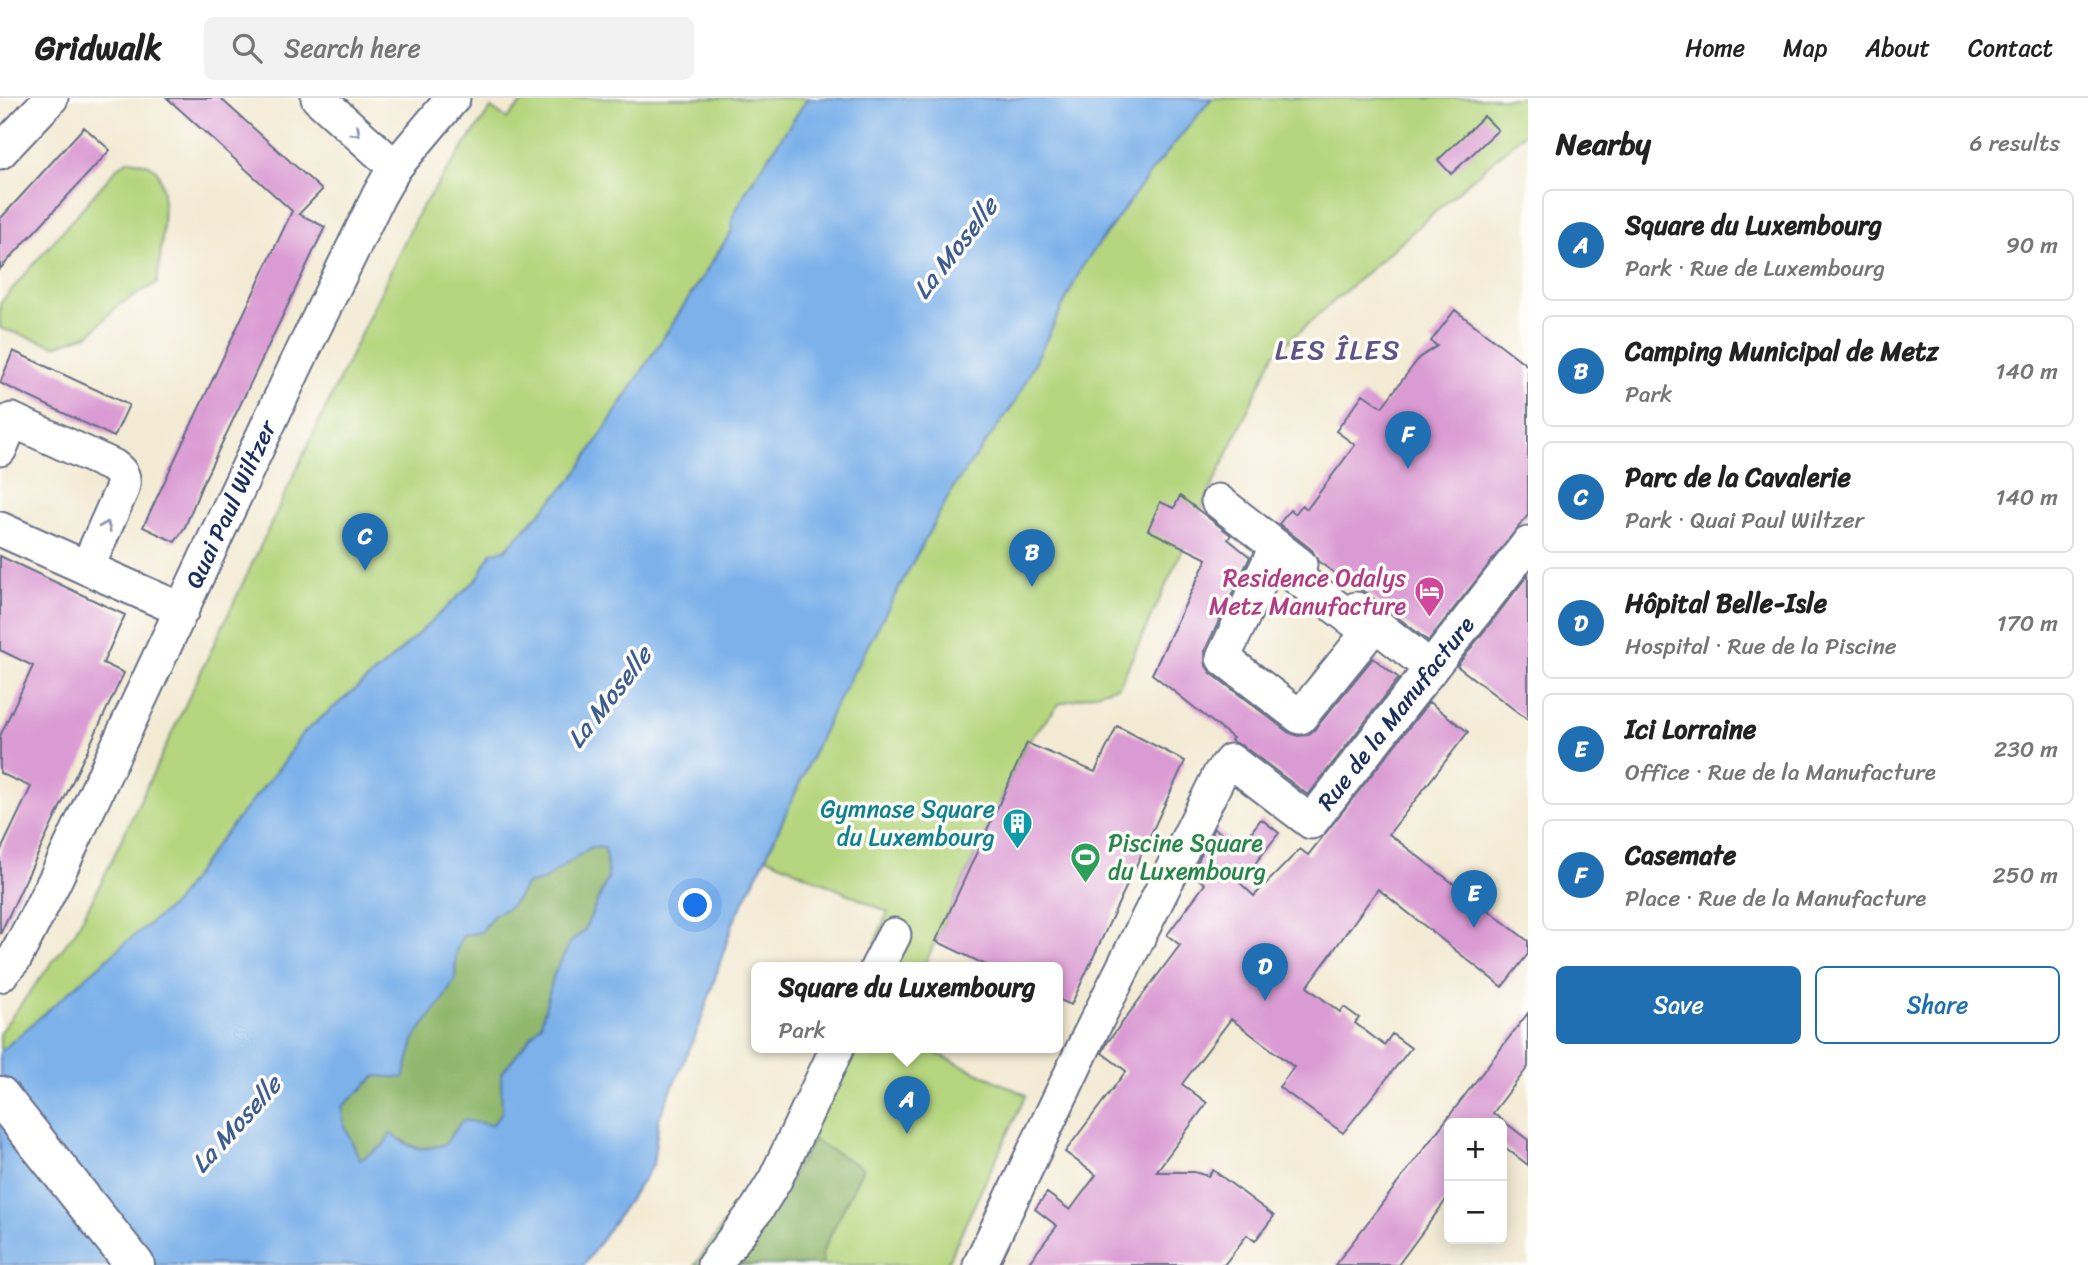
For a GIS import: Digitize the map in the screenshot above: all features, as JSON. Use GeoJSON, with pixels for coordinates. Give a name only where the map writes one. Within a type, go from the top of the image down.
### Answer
{"type":"FeatureCollection","features":[{"type":"Feature","properties":{"kind":"main road"},"geometry":{"type":"LineString","coordinates":[[0,1096],[135,1265]]}},
{"type":"Feature","properties":{"kind":"street"},"geometry":{"type":"LineString","coordinates":[[0,152],[51,98]]}},
{"type":"Feature","properties":{"kind":"street"},"geometry":{"type":"LineString","coordinates":[[318,98],[395,167]]}},
{"type":"Feature","properties":{"kind":"street","name":"Quai Paul Wiltzer"},"geometry":{"type":"LineString","coordinates":[[0,975],[16,958],[60,870],[297,363],[379,195],[395,167],[453,98]]}},
{"type":"Feature","properties":{"kind":"street"},"geometry":{"type":"LineString","coordinates":[[2,441],[12,419],[121,472],[124,480],[122,489],[88,568]]}},
{"type":"Feature","properties":{"kind":"street"},"geometry":{"type":"LineString","coordinates":[[1218,501],[1431,668]]}},
{"type":"Feature","properties":{"kind":"street"},"geometry":{"type":"LineString","coordinates":[[0,529],[182,610]]}},
{"type":"Feature","properties":{"kind":"street","name":"Rue de la Manufacture"},"geometry":{"type":"LineString","coordinates":[[981,1265],[1089,1036],[1220,774],[1231,761],[1311,822],[1528,544]]}},
{"type":"Feature","properties":{"kind":"street"},"geometry":{"type":"LineString","coordinates":[[1271,558],[1369,632],[1300,717],[1223,658],[1271,558]]}},
{"type":"Feature","properties":{"kind":"street"},"geometry":{"type":"LineString","coordinates":[[0,943],[32,924]]}},
{"type":"Feature","properties":{"kind":"street"},"geometry":{"type":"LineString","coordinates":[[880,962],[894,935]]}},
{"type":"Feature","properties":{"kind":"street"},"geometry":{"type":"LineString","coordinates":[[713,1265],[757,1209],[775,1180],[835,1053]]}},
{"type":"Feature","properties":{"kind":"green space"},"geometry":{"type":"Polygon","coordinates":[[[526,98],[808,98],[747,189],[732,218],[732,230],[574,477],[505,550],[485,564],[478,578],[388,662],[301,735],[284,762],[215,846],[174,904],[2,1051],[0,1032],[75,932],[101,883],[419,211],[491,108],[507,119],[526,98]]]}},
{"type":"Feature","properties":{"kind":"green space"},"geometry":{"type":"Polygon","coordinates":[[[1212,98],[1528,98],[1528,130],[1274,354],[1119,686],[1059,704],[1027,743],[926,962],[890,962],[875,942],[888,912],[766,857],[833,710],[953,488],[1016,401],[1082,267],[1151,172],[1212,98]]]}},
{"type":"Feature","properties":{"kind":"green space"},"geometry":{"type":"Polygon","coordinates":[[[129,160],[150,165],[160,178],[163,223],[157,283],[117,306],[90,334],[56,346],[0,328],[0,303],[118,167],[129,160]]]}},
{"type":"Feature","properties":{"kind":"green space"},"geometry":{"type":"Polygon","coordinates":[[[591,847],[605,848],[608,877],[584,931],[571,942],[554,974],[541,1024],[501,1074],[502,1112],[492,1126],[463,1120],[444,1145],[417,1147],[402,1139],[384,1145],[360,1160],[344,1125],[342,1107],[376,1076],[404,1077],[415,1037],[441,1003],[455,979],[456,952],[462,936],[481,932],[495,914],[508,908],[519,896],[525,884],[542,881],[591,847]]]}},
{"type":"Feature","properties":{"kind":"green space"},"geometry":{"type":"Polygon","coordinates":[[[821,1053],[936,1053],[1026,1095],[946,1265],[695,1265],[759,1174],[821,1053]]]}},
{"type":"Feature","properties":{"kind":"green space"},"geometry":{"type":"Polygon","coordinates":[[[813,1140],[863,1168],[822,1253],[823,1265],[739,1265],[813,1140]]]}},
{"type":"Feature","properties":{"kind":"water","name":"La Moselle"},"geometry":{"type":"Polygon","coordinates":[[[808,98],[1212,98],[1151,172],[1082,267],[1016,401],[953,488],[833,710],[733,923],[699,1027],[659,1118],[653,1165],[584,1265],[0,1265],[0,1052],[174,904],[215,846],[284,762],[301,735],[388,662],[478,578],[492,552],[505,550],[574,477],[732,231],[732,218],[747,189],[808,98]],[[591,847],[542,881],[525,885],[508,908],[494,914],[481,932],[462,936],[456,952],[455,979],[441,1003],[415,1037],[404,1078],[376,1076],[342,1107],[344,1125],[360,1160],[384,1145],[390,1134],[410,1146],[427,1148],[444,1145],[463,1120],[492,1125],[502,1112],[501,1074],[541,1024],[554,974],[571,942],[584,931],[608,878],[605,848],[591,847]]]}},
{"type":"Feature","properties":{"kind":"building"},"geometry":{"type":"Polygon","coordinates":[[[167,98],[220,98],[322,190],[299,214],[325,227],[202,485],[185,527],[175,542],[143,527],[292,211],[167,98]]]}},
{"type":"Feature","properties":{"kind":"building"},"geometry":{"type":"Polygon","coordinates":[[[1484,116],[1498,130],[1451,174],[1438,160],[1484,116]]]}},
{"type":"Feature","properties":{"kind":"building"},"geometry":{"type":"Polygon","coordinates":[[[84,127],[110,150],[0,269],[0,219],[84,127]]]}},
{"type":"Feature","properties":{"kind":"building"},"geometry":{"type":"Polygon","coordinates":[[[1455,310],[1528,366],[1528,515],[1428,641],[1368,594],[1318,561],[1312,550],[1279,524],[1290,510],[1295,514],[1302,505],[1307,509],[1355,445],[1336,431],[1363,394],[1382,407],[1419,358],[1437,346],[1431,341],[1455,310]]]}},
{"type":"Feature","properties":{"kind":"building"},"geometry":{"type":"Polygon","coordinates":[[[13,351],[129,405],[114,437],[0,383],[13,351]]]}},
{"type":"Feature","properties":{"kind":"building"},"geometry":{"type":"Polygon","coordinates":[[[1180,496],[1231,535],[1228,539],[1250,557],[1205,650],[1206,666],[1211,673],[1288,732],[1298,736],[1308,735],[1315,729],[1373,658],[1399,678],[1308,795],[1243,746],[1233,742],[1233,738],[1152,674],[1207,559],[1148,530],[1160,502],[1174,508],[1180,496]]]}},
{"type":"Feature","properties":{"kind":"building"},"geometry":{"type":"Polygon","coordinates":[[[0,556],[125,615],[103,663],[124,673],[0,934],[0,852],[31,787],[0,773],[0,736],[33,666],[0,650],[0,556]]]}},
{"type":"Feature","properties":{"kind":"building"},"geometry":{"type":"Polygon","coordinates":[[[1528,575],[1528,720],[1457,666],[1528,575]]]}},
{"type":"Feature","properties":{"kind":"building"},"geometry":{"type":"Polygon","coordinates":[[[1429,702],[1468,732],[1389,834],[1528,941],[1528,954],[1502,987],[1378,889],[1307,987],[1340,1012],[1344,1007],[1359,1018],[1355,1023],[1384,1045],[1392,1034],[1411,1048],[1343,1133],[1279,1087],[1294,1067],[1231,1019],[1182,1084],[1207,1103],[1156,1172],[1194,1172],[1208,1176],[1213,1170],[1274,1216],[1255,1241],[1247,1235],[1224,1265],[1027,1265],[1057,1226],[1035,1209],[1047,1193],[1070,1210],[1096,1175],[1065,1152],[1126,1071],[1102,1053],[1180,945],[1167,935],[1205,884],[1192,874],[1214,828],[1240,847],[1261,819],[1279,833],[1240,883],[1254,896],[1300,849],[1308,855],[1429,702]]]}},
{"type":"Feature","properties":{"kind":"building"},"geometry":{"type":"Polygon","coordinates":[[[1117,726],[1185,761],[1071,1005],[1063,1001],[1063,962],[980,962],[936,941],[1027,743],[1095,772],[1117,726]]]}},
{"type":"Feature","properties":{"kind":"building"},"geometry":{"type":"Polygon","coordinates":[[[1528,1013],[1528,1067],[1493,1113],[1499,1118],[1448,1118],[1528,1013]]]}},
{"type":"Feature","properties":{"kind":"building"},"geometry":{"type":"Polygon","coordinates":[[[1444,1123],[1444,1203],[1398,1265],[1335,1265],[1444,1123]]]}},
{"type":"Feature","properties":{"kind":"building"},"geometry":{"type":"Polygon","coordinates":[[[1507,1124],[1528,1140],[1528,1165],[1507,1149],[1507,1124]]]}},
{"type":"Feature","properties":{"kind":"place","name":"Casemate"},"geometry":{"type":"Point","coordinates":[1408,469]}},
{"type":"Feature","properties":{"kind":"place","name":"Parc de la Cavalerie"},"geometry":{"type":"Point","coordinates":[365,571]}},
{"type":"Feature","properties":{"kind":"place","name":"Camping Municipal de Metz"},"geometry":{"type":"Point","coordinates":[1032,587]}},
{"type":"Feature","properties":{"kind":"place","name":"Residence Odalys Metz Manufacture"},"geometry":{"type":"Point","coordinates":[1429,619]}},
{"type":"Feature","properties":{"kind":"place","name":"Gymnase Square du Luxembourg"},"geometry":{"type":"Point","coordinates":[1018,850]}},
{"type":"Feature","properties":{"kind":"place","name":"Piscine Square du Luxembourg"},"geometry":{"type":"Point","coordinates":[1085,884]}},
{"type":"Feature","properties":{"kind":"place","name":"Ici Lorraine"},"geometry":{"type":"Point","coordinates":[1474,928]}},
{"type":"Feature","properties":{"kind":"place","name":"Hôpital Belle-Isle"},"geometry":{"type":"Point","coordinates":[1265,1001]}},
{"type":"Feature","properties":{"kind":"place","name":"Square du Luxembourg"},"geometry":{"type":"Point","coordinates":[907,1134]}},
{"type":"Feature","properties":{"kind":"district","name":"LES ÎLES"},"geometry":{"type":"Point","coordinates":[1338,349]}}]}
